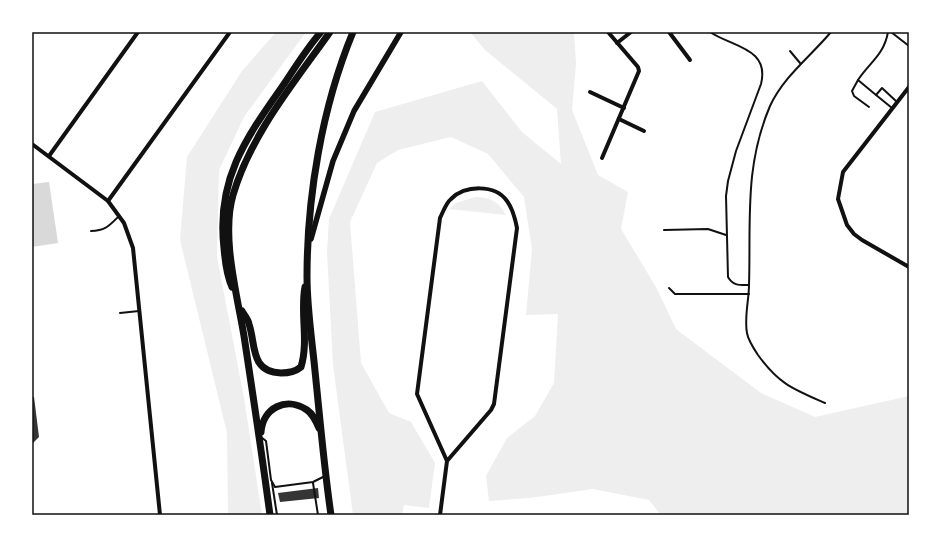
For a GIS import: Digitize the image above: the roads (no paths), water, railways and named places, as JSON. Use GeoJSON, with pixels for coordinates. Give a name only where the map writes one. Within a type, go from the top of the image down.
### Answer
{"type":"FeatureCollection","features":[{"type":"Feature","properties":{"kind":"main road"},"geometry":{"type":"LineString","coordinates":[[238,296],[231,285],[225,257],[222,223],[229,178],[250,132],[321,32]]}},
{"type":"Feature","properties":{"kind":"main road"},"geometry":{"type":"LineString","coordinates":[[270,515],[260,437],[231,252],[230,220],[232,197],[250,150],[281,101],[330,32]]}},
{"type":"Feature","properties":{"kind":"main road"},"geometry":{"type":"LineString","coordinates":[[331,515],[325,476],[307,278],[308,247],[313,196],[324,123],[342,62],[353,32]]}},
{"type":"Feature","properties":{"kind":"main road"},"geometry":{"type":"LineString","coordinates":[[239,307],[249,323],[257,360],[262,367],[274,373],[294,371],[301,367],[303,357],[302,301],[307,278]]}},
{"type":"Feature","properties":{"kind":"main road"},"geometry":{"type":"LineString","coordinates":[[260,437],[265,416],[276,407],[285,404],[301,406],[308,411],[314,417],[321,431]]}},
{"type":"Feature","properties":{"kind":"street"},"geometry":{"type":"LineString","coordinates":[[49,156],[138,32]]}},
{"type":"Feature","properties":{"kind":"street"},"geometry":{"type":"LineString","coordinates":[[108,201],[230,32]]}},
{"type":"Feature","properties":{"kind":"street"},"geometry":{"type":"LineString","coordinates":[[308,247],[333,161],[354,111],[401,32]]}},
{"type":"Feature","properties":{"kind":"street"},"geometry":{"type":"LineString","coordinates":[[602,158],[639,71],[638,67],[608,32]]}},
{"type":"Feature","properties":{"kind":"street"},"geometry":{"type":"LineString","coordinates":[[617,43],[631,32]]}},
{"type":"Feature","properties":{"kind":"street"},"geometry":{"type":"LineString","coordinates":[[669,32],[690,60]]}},
{"type":"Feature","properties":{"kind":"street"},"geometry":{"type":"LineString","coordinates":[[909,87],[844,172],[838,190],[840,207],[847,225],[854,234],[909,267]]}},
{"type":"Feature","properties":{"kind":"street"},"geometry":{"type":"LineString","coordinates":[[590,92],[624,108]]}},
{"type":"Feature","properties":{"kind":"street"},"geometry":{"type":"LineString","coordinates":[[619,120],[644,131]]}},
{"type":"Feature","properties":{"kind":"street"},"geometry":{"type":"LineString","coordinates":[[32,144],[108,201],[120,216],[133,248],[160,515]]}},
{"type":"Feature","properties":{"kind":"street"},"geometry":{"type":"LineString","coordinates":[[440,515],[447,461],[417,394],[440,218],[449,200],[456,194],[465,190],[486,189],[495,192],[506,200],[514,213],[517,228],[494,404],[491,410],[447,461]]}},
{"type":"Feature","properties":{"kind":"lane"},"geometry":{"type":"LineString","coordinates":[[710,32],[751,52],[758,60],[762,75],[761,84],[732,167],[726,196],[728,277],[731,282],[736,285],[749,285]]}},
{"type":"Feature","properties":{"kind":"lane"},"geometry":{"type":"LineString","coordinates":[[825,404],[791,388],[771,372],[755,350],[747,334],[749,294],[749,206],[751,175],[755,152],[770,106],[792,72],[831,32]]}},
{"type":"Feature","properties":{"kind":"lane"},"geometry":{"type":"LineString","coordinates":[[869,107],[854,96],[852,91],[858,80],[880,54],[886,44],[888,32]]}},
{"type":"Feature","properties":{"kind":"lane"},"geometry":{"type":"LineString","coordinates":[[891,32],[909,46]]}},
{"type":"Feature","properties":{"kind":"lane"},"geometry":{"type":"LineString","coordinates":[[790,51],[800,63]]}},
{"type":"Feature","properties":{"kind":"lane"},"geometry":{"type":"LineString","coordinates":[[858,80],[892,109]]}},
{"type":"Feature","properties":{"kind":"lane"},"geometry":{"type":"LineString","coordinates":[[876,95],[882,88],[897,102]]}},
{"type":"Feature","properties":{"kind":"lane"},"geometry":{"type":"LineString","coordinates":[[91,231],[101,231],[107,228],[120,216]]}},
{"type":"Feature","properties":{"kind":"lane"},"geometry":{"type":"LineString","coordinates":[[664,230],[708,229],[726,235]]}},
{"type":"Feature","properties":{"kind":"lane"},"geometry":{"type":"LineString","coordinates":[[669,288],[675,294],[749,294]]}},
{"type":"Feature","properties":{"kind":"lane"},"geometry":{"type":"LineString","coordinates":[[120,313],[139,311]]}},
{"type":"Feature","properties":{"kind":"lane"},"geometry":{"type":"LineString","coordinates":[[260,437],[266,442],[277,515]]}},
{"type":"Feature","properties":{"kind":"lane"},"geometry":{"type":"LineString","coordinates":[[271,480],[275,486],[313,482],[325,476]]}},
{"type":"Feature","properties":{"kind":"lane"},"geometry":{"type":"LineString","coordinates":[[313,482],[318,515]]}}]}
